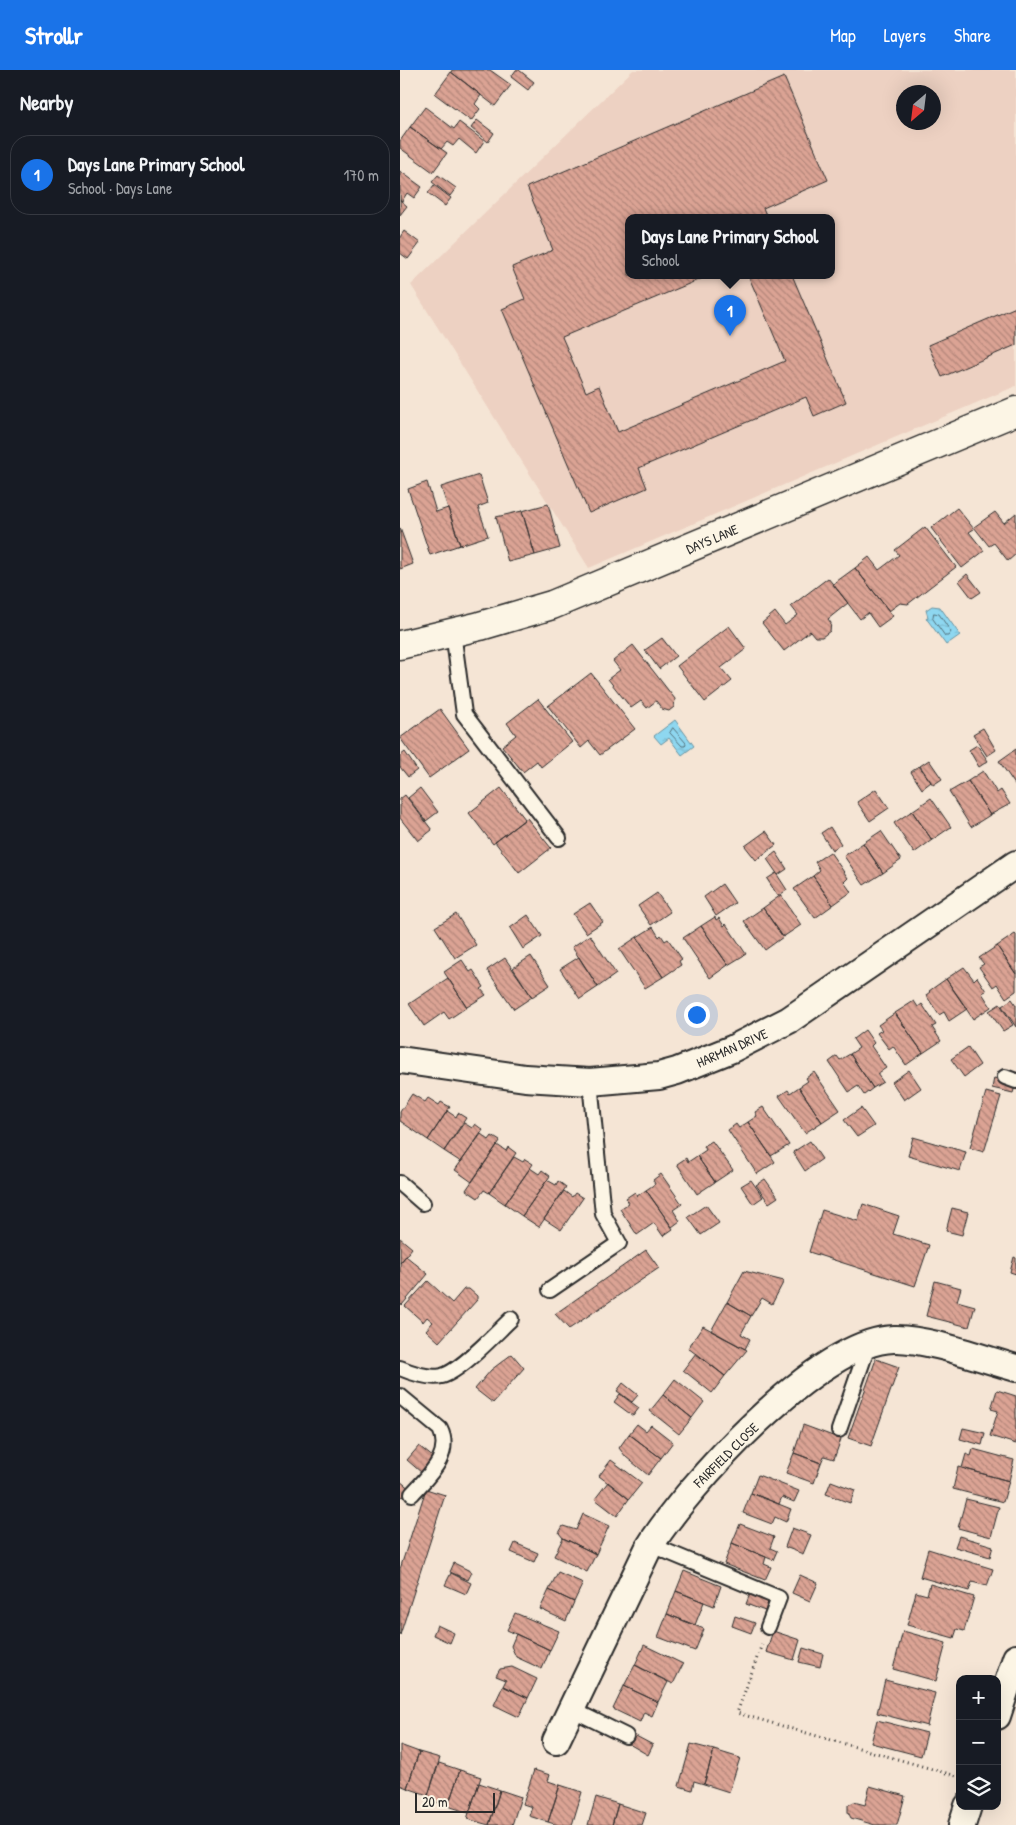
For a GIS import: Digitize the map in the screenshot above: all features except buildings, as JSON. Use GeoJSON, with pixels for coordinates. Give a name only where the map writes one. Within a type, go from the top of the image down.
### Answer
{"type":"FeatureCollection","features":[{"type":"Feature","properties":{"kind":"street","name":"DAYS LANE"},"geometry":{"type":"LineString","coordinates":[[400,645],[552,605],[1016,411]]}},
{"type":"Feature","properties":{"kind":"street","name":"HARMAN DRIVE"},"geometry":{"type":"LineString","coordinates":[[400,1060],[525,1078],[590,1082],[659,1076],[677,1071],[732,1049],[789,1020],[1016,864]]}},
{"type":"Feature","properties":{"kind":"street","name":"FAIRFIELD CLOSE"},"geometry":{"type":"LineString","coordinates":[[556,1740],[662,1526],[704,1476],[794,1388],[849,1351],[869,1342],[893,1338],[914,1340],[1016,1368]]}},
{"type":"Feature","properties":{"kind":"street"},"geometry":{"type":"LineString","coordinates":[[1001,1704],[1016,1658]]}},
{"type":"Feature","properties":{"kind":"street"},"geometry":{"type":"LineString","coordinates":[[962,1825],[967,1810]]}},
{"type":"Feature","properties":{"kind":"lane"},"geometry":{"type":"LineString","coordinates":[[453,632],[464,714],[559,838]]}},
{"type":"Feature","properties":{"kind":"lane"},"geometry":{"type":"LineString","coordinates":[[550,1290],[619,1242],[603,1214],[590,1082]]}},
{"type":"Feature","properties":{"kind":"lane"},"geometry":{"type":"LineString","coordinates":[[400,1183],[423,1203]]}},
{"type":"Feature","properties":{"kind":"lane"},"geometry":{"type":"LineString","coordinates":[[400,1368],[424,1375],[442,1376],[460,1366],[512,1319]]}},
{"type":"Feature","properties":{"kind":"lane"},"geometry":{"type":"LineString","coordinates":[[838,1430],[869,1342]]}},
{"type":"Feature","properties":{"kind":"lane"},"geometry":{"type":"LineString","coordinates":[[400,1396],[440,1430],[444,1436],[444,1449],[440,1462],[412,1494]]}},
{"type":"Feature","properties":{"kind":"lane"},"geometry":{"type":"LineString","coordinates":[[651,1545],[779,1598],[768,1627]]}},
{"type":"Feature","properties":{"kind":"lane"},"geometry":{"type":"LineString","coordinates":[[571,1709],[626,1736]]}},
{"type":"Feature","properties":{"kind":"path"},"geometry":{"type":"LineString","coordinates":[[768,1627],[737,1713],[956,1776]]}},
{"type":"Feature","properties":{"kind":"shaded area"},"geometry":{"type":"Polygon","coordinates":[[[633,70],[1016,70],[1016,386],[589,568],[411,285],[633,70]]]}},
{"type":"Feature","properties":{"kind":"water"},"geometry":{"type":"Polygon","coordinates":[[[932,606],[940,607],[960,635],[946,645],[926,618],[928,617],[926,610],[932,606]]]}},
{"type":"Feature","properties":{"kind":"water"},"geometry":{"type":"Polygon","coordinates":[[[675,720],[694,746],[682,755],[669,738],[661,744],[654,736],[675,720]]]}},
{"type":"Feature","properties":{"kind":"place","name":"Days Lane Primary School"},"geometry":{"type":"Point","coordinates":[730,336]}}]}
